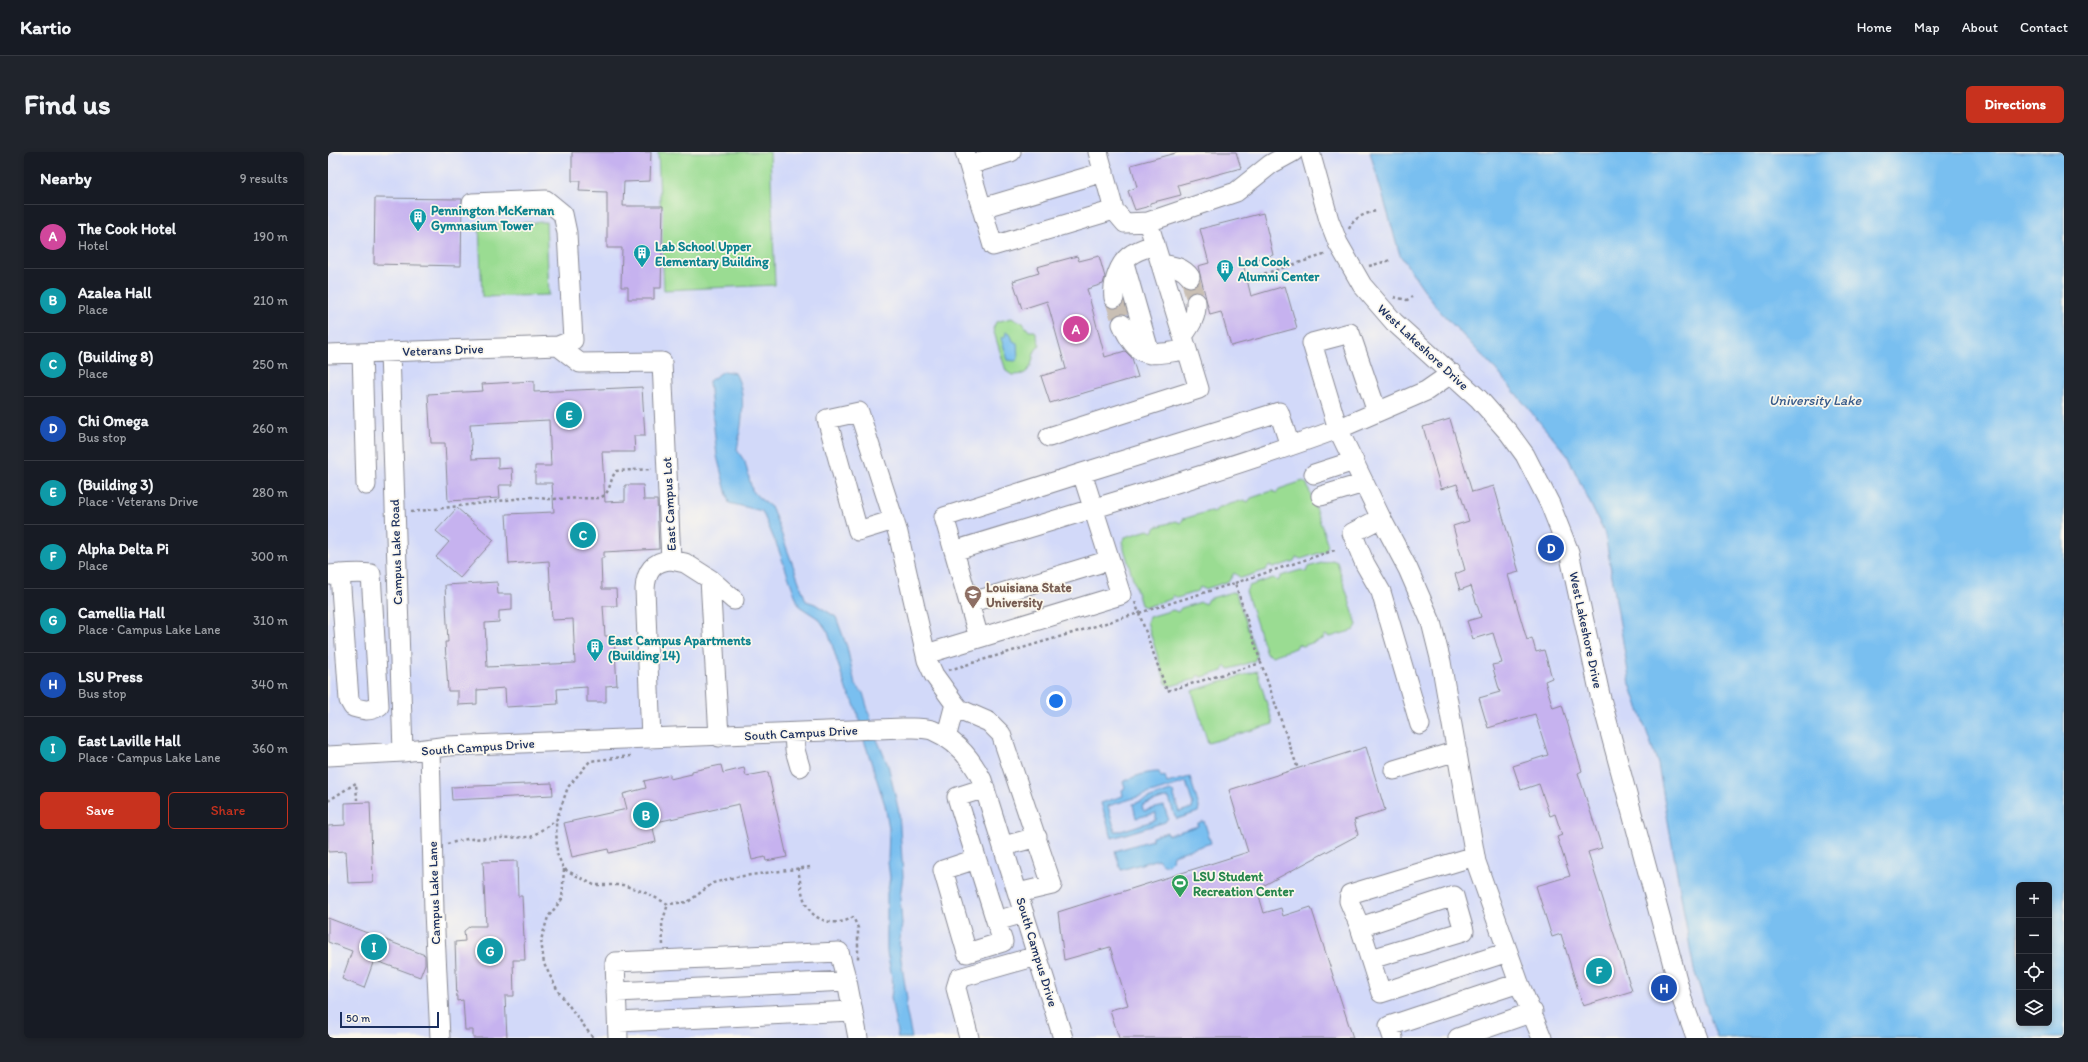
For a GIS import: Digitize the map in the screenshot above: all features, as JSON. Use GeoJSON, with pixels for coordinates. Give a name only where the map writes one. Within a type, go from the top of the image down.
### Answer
{"type":"FeatureCollection","features":[{"type":"Feature","properties":{"kind":"street"},"geometry":{"type":"LineString","coordinates":[[1011,152],[967,158],[993,246],[1114,210]]}},
{"type":"Feature","properties":{"kind":"street"},"geometry":{"type":"LineString","coordinates":[[1098,152],[1114,210],[1125,223],[1148,222],[1236,192],[1271,164],[1293,152]]}},
{"type":"Feature","properties":{"kind":"street","name":"West Lakeshore Drive"},"geometry":{"type":"LineString","coordinates":[[1310,152],[1329,220],[1338,243],[1362,285],[1394,322],[1479,399],[1509,433],[1541,484],[1569,552],[1600,696],[1683,1002],[1696,1038]]}},
{"type":"Feature","properties":{"kind":"street"},"geometry":{"type":"LineString","coordinates":[[982,208],[1104,172]]}},
{"type":"Feature","properties":{"kind":"street"},"geometry":{"type":"LineString","coordinates":[[472,203],[546,200],[563,214],[567,233],[573,340],[558,346]]}},
{"type":"Feature","properties":{"kind":"street"},"geometry":{"type":"LineString","coordinates":[[1048,437],[1199,389],[1148,222]]}},
{"type":"Feature","properties":{"kind":"street"},"geometry":{"type":"LineString","coordinates":[[1114,298],[1114,280],[1124,263],[1131,254],[1155,244]]}},
{"type":"Feature","properties":{"kind":"street"},"geometry":{"type":"LineString","coordinates":[[1124,263],[1150,354]]}},
{"type":"Feature","properties":{"kind":"street"},"geometry":{"type":"LineString","coordinates":[[1161,264],[1175,266],[1185,270],[1190,277]]}},
{"type":"Feature","properties":{"kind":"street"},"geometry":{"type":"LineString","coordinates":[[1185,343],[1197,311],[1196,302]]}},
{"type":"Feature","properties":{"kind":"street"},"geometry":{"type":"LineString","coordinates":[[1122,324],[1130,343],[1140,352],[1150,354],[1185,343]]}},
{"type":"Feature","properties":{"kind":"street"},"geometry":{"type":"LineString","coordinates":[[1377,412],[1350,333],[1312,343],[1338,429],[1381,518],[1408,568],[1431,622],[1441,662],[1475,856],[1519,983],[1533,1012],[1542,1038]]}},
{"type":"Feature","properties":{"kind":"street","name":"Veterans Drive"},"geometry":{"type":"LineString","coordinates":[[328,354],[558,346]]}},
{"type":"Feature","properties":{"kind":"street","name":"East Campus Lot"},"geometry":{"type":"LineString","coordinates":[[558,346],[580,363],[662,362],[671,560],[658,563],[652,567],[646,577],[644,589],[651,739]]}},
{"type":"Feature","properties":{"kind":"street","name":"Campus Lake Road"},"geometry":{"type":"LineString","coordinates":[[390,352],[403,752]]}},
{"type":"Feature","properties":{"kind":"street"},"geometry":{"type":"LineString","coordinates":[[362,353],[366,485]]}},
{"type":"Feature","properties":{"kind":"street"},"geometry":{"type":"LineString","coordinates":[[954,551],[1290,446],[1338,429],[1426,392],[1452,373]]}},
{"type":"Feature","properties":{"kind":"street"},"geometry":{"type":"LineString","coordinates":[[894,520],[858,531],[827,419],[859,412],[894,520],[926,654],[934,675],[960,709],[989,722],[1001,734],[1052,885],[1018,893]]}},
{"type":"Feature","properties":{"kind":"street"},"geometry":{"type":"LineString","coordinates":[[979,638],[944,517],[1279,412],[1290,446]]}},
{"type":"Feature","properties":{"kind":"street"},"geometry":{"type":"LineString","coordinates":[[1314,474],[1354,461]]}},
{"type":"Feature","properties":{"kind":"street"},"geometry":{"type":"LineString","coordinates":[[926,654],[1121,594],[1082,473]]}},
{"type":"Feature","properties":{"kind":"street"},"geometry":{"type":"LineString","coordinates":[[1321,496],[1364,483]]}},
{"type":"Feature","properties":{"kind":"street"},"geometry":{"type":"LineString","coordinates":[[1381,518],[1352,533],[1365,564],[1381,592],[1420,725]]}},
{"type":"Feature","properties":{"kind":"street"},"geometry":{"type":"LineString","coordinates":[[671,560],[685,563],[710,579],[734,600]]}},
{"type":"Feature","properties":{"kind":"street"},"geometry":{"type":"LineString","coordinates":[[969,603],[1110,560]]}},
{"type":"Feature","properties":{"kind":"street"},"geometry":{"type":"LineString","coordinates":[[334,574],[372,574],[378,706],[373,709],[365,711],[353,707],[350,700],[334,574]]}},
{"type":"Feature","properties":{"kind":"street"},"geometry":{"type":"LineString","coordinates":[[710,579],[719,736]]}},
{"type":"Feature","properties":{"kind":"street"},"geometry":{"type":"LineString","coordinates":[[946,738],[955,704]]}},
{"type":"Feature","properties":{"kind":"street","name":"South Campus Drive"},"geometry":{"type":"LineString","coordinates":[[328,756],[403,752],[448,746],[904,728],[931,730],[946,738],[964,751],[972,762],[985,788],[1063,1038]]}},
{"type":"Feature","properties":{"kind":"street"},"geometry":{"type":"LineString","coordinates":[[794,733],[795,750],[800,767]]}},
{"type":"Feature","properties":{"kind":"street","name":"Campus Lake Lane"},"geometry":{"type":"LineString","coordinates":[[430,749],[440,1038]]}},
{"type":"Feature","properties":{"kind":"street"},"geometry":{"type":"LineString","coordinates":[[1394,770],[1457,751]]}},
{"type":"Feature","properties":{"kind":"street"},"geometry":{"type":"LineString","coordinates":[[976,859],[943,870],[966,953],[1003,942],[957,797],[985,788]]}},
{"type":"Feature","properties":{"kind":"street"},"geometry":{"type":"LineString","coordinates":[[1004,846],[1037,837]]}},
{"type":"Feature","properties":{"kind":"street"},"geometry":{"type":"LineString","coordinates":[[1475,856],[1350,894],[1350,901],[1381,993],[1508,952]]}},
{"type":"Feature","properties":{"kind":"street"},"geometry":{"type":"LineString","coordinates":[[1360,927],[1454,896],[1464,931],[1370,959]]}},
{"type":"Feature","properties":{"kind":"street"},"geometry":{"type":"LineString","coordinates":[[996,921],[1024,913]]}},
{"type":"Feature","properties":{"kind":"street"},"geometry":{"type":"LineString","coordinates":[[852,1011],[618,1030],[615,962],[838,952],[847,981],[858,1038]]}},
{"type":"Feature","properties":{"kind":"street"},"geometry":{"type":"LineString","coordinates":[[969,1038],[956,988],[959,978],[1037,956]]}},
{"type":"Feature","properties":{"kind":"street"},"geometry":{"type":"LineString","coordinates":[[616,992],[847,981]]}},
{"type":"Feature","properties":{"kind":"street"},"geometry":{"type":"LineString","coordinates":[[1391,1032],[1519,983]]}},
{"type":"Feature","properties":{"kind":"street"},"geometry":{"type":"LineString","coordinates":[[1458,1038],[1533,1012]]}},
{"type":"Feature","properties":{"kind":"path"},"geometry":{"type":"LineString","coordinates":[[1347,235],[1354,220],[1376,211]]}},
{"type":"Feature","properties":{"kind":"path"},"geometry":{"type":"LineString","coordinates":[[1247,279],[1333,253]]}},
{"type":"Feature","properties":{"kind":"path"},"geometry":{"type":"LineString","coordinates":[[1364,265],[1368,266],[1380,264],[1391,260]]}},
{"type":"Feature","properties":{"kind":"path"},"geometry":{"type":"LineString","coordinates":[[410,512],[531,497],[548,500],[600,498],[611,486],[612,476],[616,472],[667,469]]}},
{"type":"Feature","properties":{"kind":"path"},"geometry":{"type":"LineString","coordinates":[[948,670],[1139,613],[1335,550]]}},
{"type":"Feature","properties":{"kind":"path"},"geometry":{"type":"LineString","coordinates":[[1235,583],[1298,769]]}},
{"type":"Feature","properties":{"kind":"path"},"geometry":{"type":"LineString","coordinates":[[1139,613],[1167,691],[1261,663]]}},
{"type":"Feature","properties":{"kind":"path"},"geometry":{"type":"LineString","coordinates":[[593,1038],[558,991],[544,964],[541,940],[548,917],[562,899],[564,869],[557,854],[556,821],[568,787],[590,761],[639,755]]}},
{"type":"Feature","properties":{"kind":"path"},"geometry":{"type":"LineString","coordinates":[[356,779],[357,800]]}},
{"type":"Feature","properties":{"kind":"path"},"geometry":{"type":"LineString","coordinates":[[328,801],[356,783]]}},
{"type":"Feature","properties":{"kind":"path"},"geometry":{"type":"LineString","coordinates":[[433,847],[467,840],[531,837],[556,821]]}},
{"type":"Feature","properties":{"kind":"path"},"geometry":{"type":"LineString","coordinates":[[564,869],[594,885],[623,885],[644,892],[668,904],[688,902],[713,883],[736,876],[810,867]]}},
{"type":"Feature","properties":{"kind":"path"},"geometry":{"type":"LineString","coordinates":[[798,868],[806,906],[811,914],[822,921],[833,922],[847,921],[853,917],[858,928],[858,945]]}},
{"type":"Feature","properties":{"kind":"path"},"geometry":{"type":"LineString","coordinates":[[664,960],[662,923],[668,904]]}},
{"type":"Feature","properties":{"kind":"shaded area","name":"Louisiana State University"},"geometry":{"type":"Polygon","coordinates":[[[328,152],[1370,152],[1400,255],[1437,308],[1497,371],[1567,455],[1605,534],[1630,684],[1658,764],[1694,970],[1717,1038],[328,1038],[328,152]]]}},
{"type":"Feature","properties":{"kind":"green space"},"geometry":{"type":"Polygon","coordinates":[[[658,152],[770,152],[775,285],[664,290],[658,152]]]}},
{"type":"Feature","properties":{"kind":"green space"},"geometry":{"type":"Polygon","coordinates":[[[546,222],[549,295],[482,297],[479,224],[546,222]]]}},
{"type":"Feature","properties":{"kind":"green space"},"geometry":{"type":"Polygon","coordinates":[[[1011,318],[1022,322],[1029,331],[1035,331],[1040,346],[1035,351],[1031,366],[1025,373],[1020,375],[1012,375],[1006,371],[993,329],[996,322],[1011,318]]]}},
{"type":"Feature","properties":{"kind":"green space"},"geometry":{"type":"Polygon","coordinates":[[[1303,481],[1307,484],[1328,545],[1325,551],[1301,559],[1296,557],[1294,561],[1273,568],[1269,565],[1266,570],[1241,578],[1234,573],[1229,581],[1205,589],[1200,587],[1198,591],[1177,598],[1173,595],[1171,599],[1146,607],[1141,605],[1122,542],[1125,537],[1148,530],[1153,532],[1156,527],[1176,521],[1181,523],[1183,519],[1210,511],[1215,512],[1217,508],[1244,500],[1248,502],[1251,498],[1272,491],[1277,493],[1279,489],[1303,481]]]}},
{"type":"Feature","properties":{"kind":"green space"},"geometry":{"type":"Polygon","coordinates":[[[1332,560],[1337,562],[1357,625],[1354,630],[1330,637],[1325,635],[1323,639],[1303,646],[1298,644],[1296,648],[1272,656],[1266,653],[1246,591],[1249,586],[1273,578],[1278,581],[1281,576],[1301,570],[1306,572],[1308,567],[1332,560]]]}},
{"type":"Feature","properties":{"kind":"green space"},"geometry":{"type":"Polygon","coordinates":[[[1232,592],[1236,593],[1257,656],[1254,661],[1230,669],[1225,666],[1223,671],[1202,677],[1198,675],[1195,679],[1171,686],[1166,684],[1147,622],[1149,617],[1173,610],[1178,612],[1181,608],[1201,602],[1205,604],[1208,599],[1232,592]]]}},
{"type":"Feature","properties":{"kind":"green space"},"geometry":{"type":"Polygon","coordinates":[[[1257,671],[1273,724],[1208,743],[1192,691],[1257,671]]]}},
{"type":"Feature","properties":{"kind":"water","name":"University Lake"},"geometry":{"type":"Polygon","coordinates":[[[1370,152],[2064,152],[2064,1038],[1717,1038],[1694,970],[1658,764],[1630,684],[1605,534],[1567,455],[1497,371],[1437,308],[1400,255],[1370,152]]]}},
{"type":"Feature","properties":{"kind":"water"},"geometry":{"type":"Polygon","coordinates":[[[1006,332],[1010,333],[1013,341],[1017,343],[1018,359],[1015,361],[1008,360],[1001,338],[1005,337],[1006,332]]]}},
{"type":"Feature","properties":{"kind":"water"},"geometry":{"type":"Polygon","coordinates":[[[724,371],[735,373],[739,382],[742,411],[737,450],[745,462],[752,490],[772,508],[806,601],[815,604],[836,617],[847,647],[855,684],[863,693],[876,737],[888,765],[899,812],[903,876],[900,897],[902,924],[899,946],[907,999],[906,1009],[912,1038],[898,1038],[891,997],[893,983],[887,952],[887,893],[890,878],[888,862],[889,828],[885,805],[864,740],[860,720],[853,701],[847,692],[828,632],[819,619],[799,606],[778,548],[762,511],[729,503],[717,456],[709,381],[724,371]]]}},
{"type":"Feature","properties":{"kind":"water"},"geometry":{"type":"Polygon","coordinates":[[[1159,772],[1161,777],[1165,776],[1167,783],[1190,777],[1199,807],[1198,812],[1177,819],[1169,798],[1165,798],[1143,805],[1142,807],[1144,811],[1164,806],[1168,818],[1165,822],[1112,838],[1101,803],[1123,796],[1122,790],[1125,788],[1123,782],[1141,775],[1159,772]],[[1186,782],[1108,806],[1115,831],[1121,831],[1156,820],[1156,813],[1136,818],[1133,804],[1170,791],[1173,792],[1179,812],[1192,808],[1193,805],[1186,782]]]}},
{"type":"Feature","properties":{"kind":"water"},"geometry":{"type":"Polygon","coordinates":[[[1204,821],[1211,843],[1173,855],[1172,861],[1168,865],[1162,864],[1158,859],[1121,870],[1115,851],[1152,840],[1152,837],[1167,832],[1168,835],[1198,826],[1198,823],[1204,821]]]}},
{"type":"Feature","properties":{"kind":"building"},"geometry":{"type":"Polygon","coordinates":[[[572,152],[651,152],[650,181],[624,182],[623,206],[663,206],[661,288],[654,288],[654,299],[628,299],[628,287],[621,287],[622,248],[607,248],[607,192],[579,191],[580,181],[572,181],[572,152]]]}},
{"type":"Feature","properties":{"kind":"building"},"geometry":{"type":"Polygon","coordinates":[[[1179,152],[1236,152],[1241,168],[1178,185],[1181,195],[1150,203],[1150,206],[1135,210],[1128,191],[1137,187],[1131,165],[1179,152]]]}},
{"type":"Feature","properties":{"kind":"building","name":"Pennington McKernan Gymnasium Tower"},"geometry":{"type":"Polygon","coordinates":[[[375,198],[462,199],[461,266],[374,264],[375,198]]]}},
{"type":"Feature","properties":{"kind":"building","name":"Lod Cook Alumni Center"},"geometry":{"type":"Polygon","coordinates":[[[1263,213],[1273,255],[1243,263],[1251,296],[1285,286],[1297,328],[1231,346],[1221,312],[1210,315],[1198,266],[1209,263],[1200,229],[1263,213]]]}},
{"type":"Feature","properties":{"kind":"building"},"geometry":{"type":"Polygon","coordinates":[[[1077,256],[1079,261],[1099,256],[1105,277],[1103,284],[1087,289],[1105,357],[1125,351],[1132,358],[1138,377],[1050,403],[1041,376],[1066,369],[1047,301],[1022,309],[1013,281],[1039,273],[1037,267],[1077,256]]]}},
{"type":"Feature","properties":{"kind":"building"},"geometry":{"type":"Polygon","coordinates":[[[534,381],[534,392],[642,387],[645,436],[634,436],[635,452],[602,452],[605,502],[625,501],[625,485],[643,485],[644,500],[657,500],[659,549],[604,552],[604,558],[601,558],[602,589],[616,589],[617,606],[603,606],[605,636],[614,636],[617,685],[606,686],[606,702],[587,702],[587,687],[557,689],[558,704],[506,707],[505,688],[477,690],[477,704],[458,705],[458,691],[448,691],[445,642],[448,642],[445,585],[497,582],[498,594],[512,594],[512,610],[499,611],[499,622],[485,623],[487,667],[575,663],[573,619],[552,620],[549,561],[509,564],[506,514],[554,512],[552,483],[535,483],[535,466],[551,466],[549,420],[470,424],[472,459],[498,458],[498,469],[512,468],[513,485],[499,485],[500,498],[448,501],[445,443],[431,443],[428,394],[483,391],[482,384],[534,381]]]}},
{"type":"Feature","properties":{"kind":"building"},"geometry":{"type":"Polygon","coordinates":[[[1450,419],[1472,492],[1494,486],[1519,572],[1508,575],[1527,640],[1532,638],[1536,652],[1544,650],[1552,678],[1545,681],[1553,708],[1562,705],[1582,771],[1578,773],[1602,848],[1588,852],[1632,991],[1583,1006],[1561,934],[1552,937],[1536,886],[1570,876],[1557,837],[1562,835],[1555,814],[1550,816],[1539,784],[1521,790],[1513,766],[1548,755],[1535,714],[1488,728],[1479,698],[1500,692],[1492,665],[1502,663],[1493,633],[1473,639],[1467,621],[1481,617],[1471,586],[1460,590],[1455,574],[1465,570],[1453,526],[1469,521],[1457,484],[1441,489],[1423,427],[1450,419]]]}},
{"type":"Feature","properties":{"kind":"building"},"geometry":{"type":"Polygon","coordinates":[[[457,508],[494,540],[460,578],[436,557],[449,542],[436,531],[457,508]]]}},
{"type":"Feature","properties":{"kind":"building","name":"LSU Student Recreation Center"},"geometry":{"type":"Polygon","coordinates":[[[1366,747],[1385,810],[1354,820],[1358,835],[1257,889],[1264,913],[1281,908],[1283,916],[1311,907],[1353,1038],[1119,1038],[1110,1010],[1128,1005],[1110,947],[1064,960],[1058,912],[1248,852],[1229,790],[1366,747]]]}},
{"type":"Feature","properties":{"kind":"building"},"geometry":{"type":"Polygon","coordinates":[[[721,765],[723,773],[744,768],[746,776],[768,772],[787,857],[766,861],[765,857],[752,860],[739,804],[652,823],[656,842],[609,853],[608,849],[572,857],[564,823],[627,809],[623,794],[646,788],[644,781],[670,775],[670,779],[692,774],[692,771],[721,765]]]}},
{"type":"Feature","properties":{"kind":"building"},"geometry":{"type":"Polygon","coordinates":[[[552,783],[553,795],[452,800],[451,787],[552,783]]]}},
{"type":"Feature","properties":{"kind":"building"},"geometry":{"type":"Polygon","coordinates":[[[370,802],[373,882],[348,883],[346,851],[328,852],[328,826],[345,825],[345,803],[370,802]]]}},
{"type":"Feature","properties":{"kind":"building"},"geometry":{"type":"Polygon","coordinates":[[[517,861],[518,896],[522,896],[525,960],[513,960],[514,996],[505,996],[507,1038],[473,1038],[473,1030],[465,1030],[463,1000],[457,1001],[455,942],[465,941],[464,931],[470,926],[486,926],[483,862],[517,861]]]}},
{"type":"Feature","properties":{"kind":"building"},"geometry":{"type":"Polygon","coordinates":[[[328,918],[425,955],[425,964],[420,977],[374,960],[364,988],[342,979],[352,951],[328,942],[328,918]]]}},
{"type":"Feature","properties":{"kind":"tunnel"},"geometry":{"type":"LineString","coordinates":[[1190,277],[1196,302]]}},
{"type":"Feature","properties":{"kind":"tunnel"},"geometry":{"type":"LineString","coordinates":[[1114,298],[1122,324]]}},
{"type":"Feature","properties":{"kind":"place","name":"Pennington McKernan Gymnasium Tower"},"geometry":{"type":"Point","coordinates":[418,232]}},
{"type":"Feature","properties":{"kind":"place","name":"Lab School Upper Elementary Building"},"geometry":{"type":"Point","coordinates":[642,268]}},
{"type":"Feature","properties":{"kind":"place","name":"Lod Cook Alumni Center"},"geometry":{"type":"Point","coordinates":[1225,283]}},
{"type":"Feature","properties":{"kind":"place","name":"The Cook Hotel"},"geometry":{"type":"Point","coordinates":[1076,329]}},
{"type":"Feature","properties":{"kind":"place","name":"(Building 3)"},"geometry":{"type":"Point","coordinates":[569,415]}},
{"type":"Feature","properties":{"kind":"place","name":"(Building 8)"},"geometry":{"type":"Point","coordinates":[583,535]}},
{"type":"Feature","properties":{"kind":"place","name":"Chi Omega"},"geometry":{"type":"Point","coordinates":[1551,548]}},
{"type":"Feature","properties":{"kind":"place","name":"Louisiana State University"},"geometry":{"type":"Point","coordinates":[973,609]}},
{"type":"Feature","properties":{"kind":"place","name":"East Campus Apartments (Building 14)"},"geometry":{"type":"Point","coordinates":[595,662]}},
{"type":"Feature","properties":{"kind":"place","name":"Azalea Hall"},"geometry":{"type":"Point","coordinates":[646,815]}},
{"type":"Feature","properties":{"kind":"place","name":"LSU Student Recreation Center"},"geometry":{"type":"Point","coordinates":[1180,898]}},
{"type":"Feature","properties":{"kind":"place","name":"East Laville Hall"},"geometry":{"type":"Point","coordinates":[374,947]}},
{"type":"Feature","properties":{"kind":"place","name":"Camellia Hall"},"geometry":{"type":"Point","coordinates":[490,951]}},
{"type":"Feature","properties":{"kind":"place","name":"Alpha Delta Pi"},"geometry":{"type":"Point","coordinates":[1599,971]}},
{"type":"Feature","properties":{"kind":"place","name":"LSU Press"},"geometry":{"type":"Point","coordinates":[1664,988]}}]}
